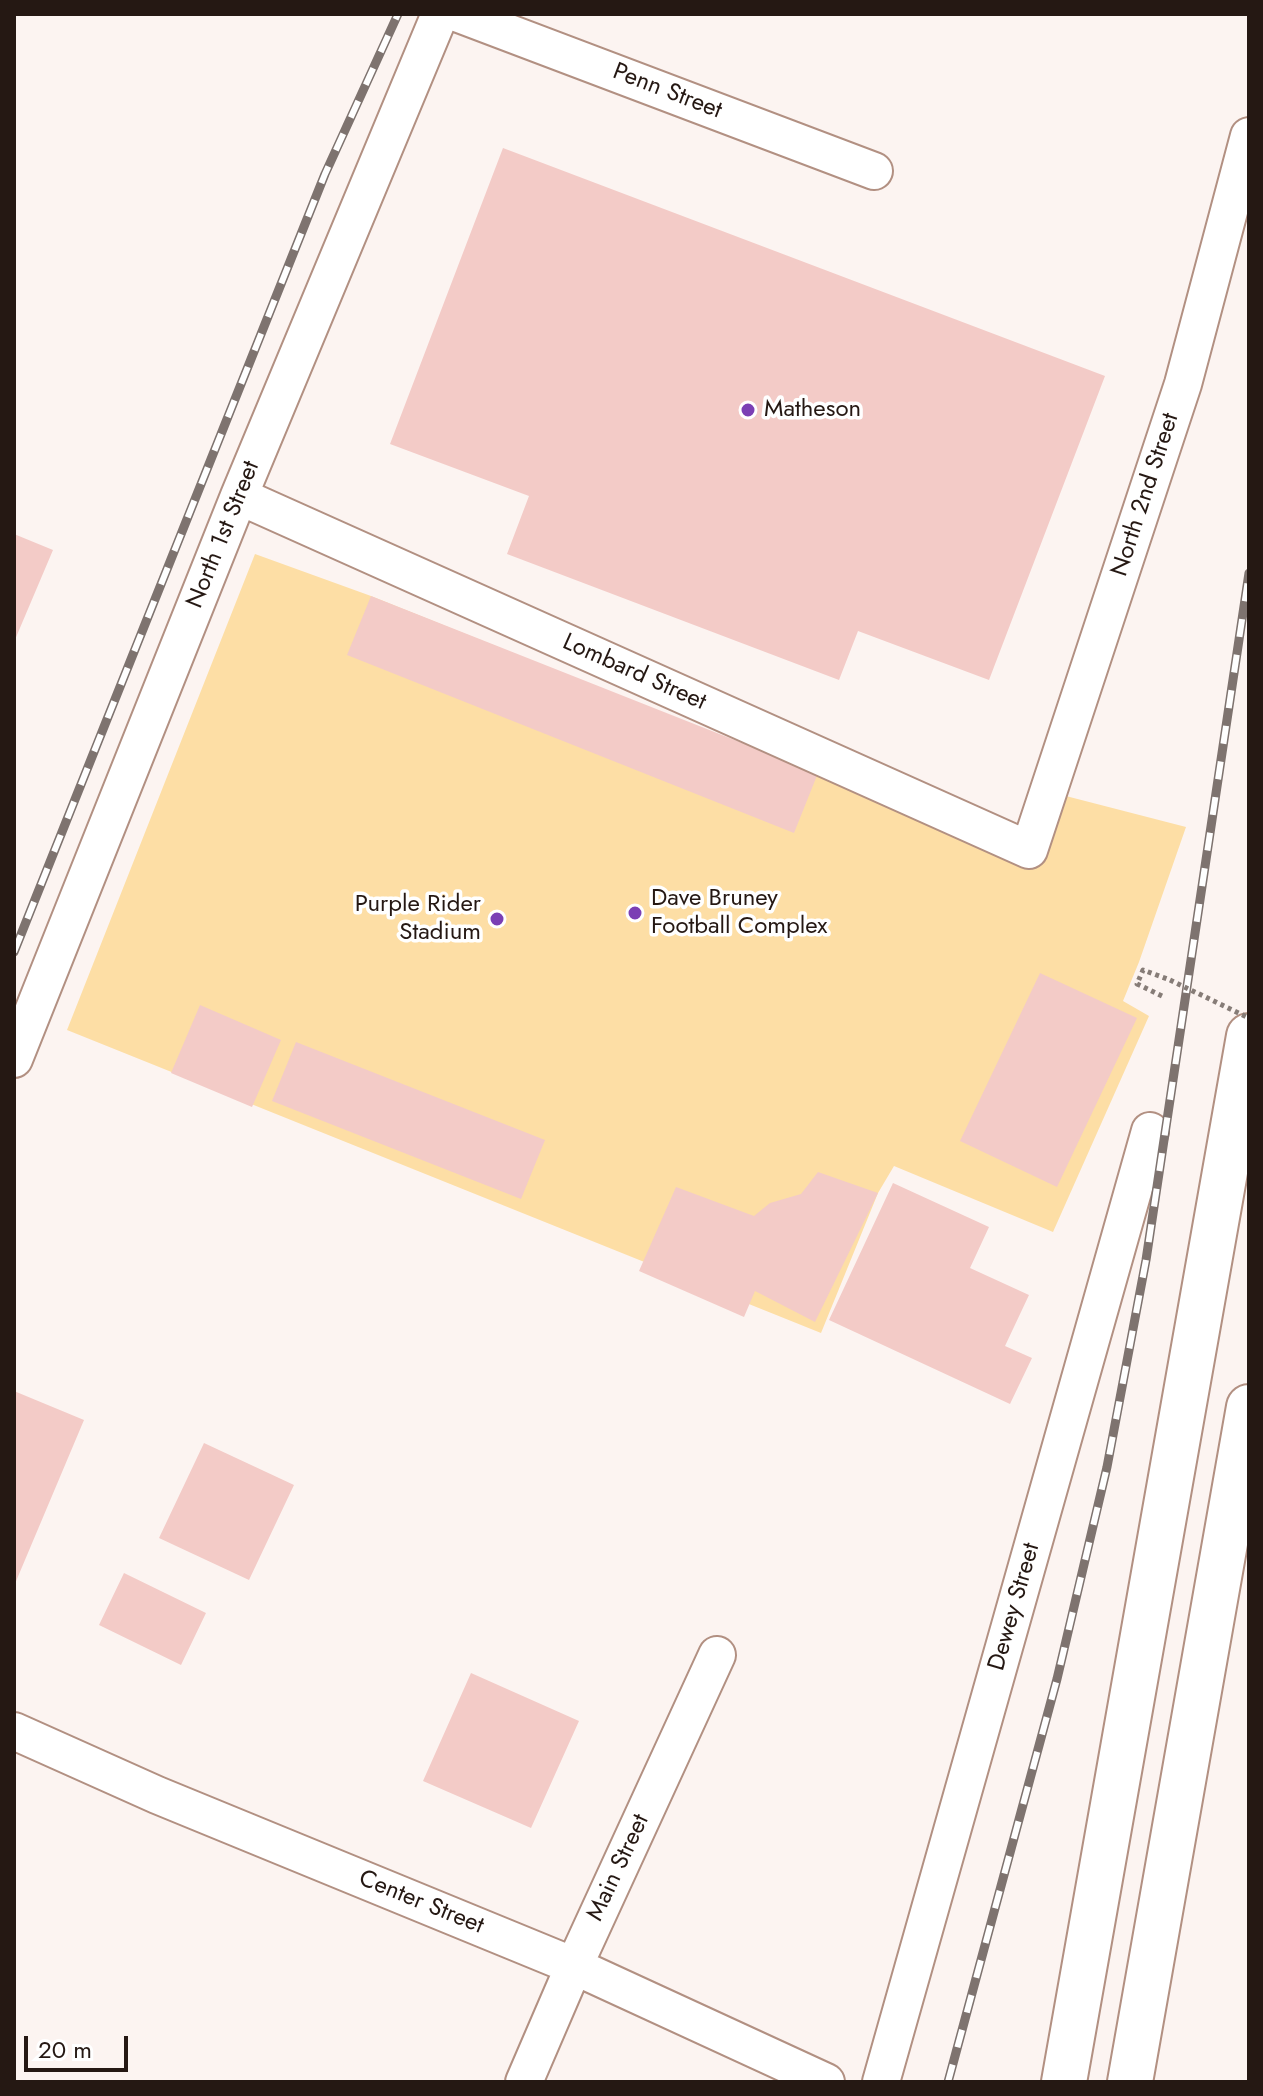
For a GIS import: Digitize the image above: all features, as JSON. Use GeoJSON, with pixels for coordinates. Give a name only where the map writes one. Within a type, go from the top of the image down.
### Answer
{"type":"FeatureCollection","features":[{"type":"Feature","properties":{"kind":"highway"},"geometry":{"type":"LineString","coordinates":[[1065,2076],[1249,1036]]}},
{"type":"Feature","properties":{"kind":"highway"},"geometry":{"type":"LineString","coordinates":[[1130,2082],[1249,1407]]}},
{"type":"Feature","properties":{"kind":"street","name":"North 1st Street"},"geometry":{"type":"LineString","coordinates":[[14,1059],[239,496],[440,14]]}},
{"type":"Feature","properties":{"kind":"street","name":"Penn Street"},"geometry":{"type":"LineString","coordinates":[[459,14],[874,171]]}},
{"type":"Feature","properties":{"kind":"street","name":"North 2nd Street"},"geometry":{"type":"LineString","coordinates":[[1029,850],[1183,384],[1249,136]]}},
{"type":"Feature","properties":{"kind":"street","name":"Lombard Street"},"geometry":{"type":"LineString","coordinates":[[239,496],[1029,850]]}},
{"type":"Feature","properties":{"kind":"street","name":"Dewey Street"},"geometry":{"type":"LineString","coordinates":[[881,2082],[1150,1131]]}},
{"type":"Feature","properties":{"kind":"street","name":"Main Street"},"geometry":{"type":"LineString","coordinates":[[524,2082],[717,1655]]}},
{"type":"Feature","properties":{"kind":"street","name":"Center Street"},"geometry":{"type":"LineString","coordinates":[[14,1731],[157,1795],[574,1966],[826,2082]]}},
{"type":"Feature","properties":{"kind":"path"},"geometry":{"type":"LineString","coordinates":[[1162,996],[1137,984],[1143,970],[1249,1018]]}},
{"type":"Feature","properties":{"kind":"shaded area","name":"Dave Bruney Football Complex"},"geometry":{"type":"Polygon","coordinates":[[[255,554],[371,596],[1038,864],[1062,795],[1186,827],[1123,1001],[1149,1016],[1053,1232],[894,1166],[878,1193],[821,1333],[67,1030],[255,554]]]}},
{"type":"Feature","properties":{"kind":"building","name":"Matheson"},"geometry":{"type":"Polygon","coordinates":[[[503,148],[1105,376],[989,680],[858,631],[839,680],[507,554],[529,496],[390,444],[503,148]]]}},
{"type":"Feature","properties":{"kind":"building"},"geometry":{"type":"Polygon","coordinates":[[[14,534],[53,550],[14,642],[14,534]]]}},
{"type":"Feature","properties":{"kind":"building"},"geometry":{"type":"Polygon","coordinates":[[[371,596],[818,773],[794,833],[347,655],[371,596]]]}},
{"type":"Feature","properties":{"kind":"building"},"geometry":{"type":"Polygon","coordinates":[[[1040,973],[1137,1018],[1057,1187],[960,1141],[1040,973]]]}},
{"type":"Feature","properties":{"kind":"building"},"geometry":{"type":"Polygon","coordinates":[[[200,1005],[281,1040],[252,1107],[171,1073],[200,1005]]]}},
{"type":"Feature","properties":{"kind":"building"},"geometry":{"type":"Polygon","coordinates":[[[296,1042],[545,1140],[521,1199],[272,1101],[296,1042]]]}},
{"type":"Feature","properties":{"kind":"building"},"geometry":{"type":"Polygon","coordinates":[[[818,1172],[878,1193],[815,1322],[755,1291],[744,1317],[639,1271],[676,1187],[754,1216],[770,1203],[801,1194],[818,1172]]]}},
{"type":"Feature","properties":{"kind":"building"},"geometry":{"type":"Polygon","coordinates":[[[893,1183],[989,1227],[970,1268],[1029,1295],[1005,1346],[1032,1358],[1010,1404],[829,1320],[893,1183]]]}},
{"type":"Feature","properties":{"kind":"building"},"geometry":{"type":"Polygon","coordinates":[[[14,1391],[84,1420],[14,1586],[14,1391]]]}},
{"type":"Feature","properties":{"kind":"building"},"geometry":{"type":"Polygon","coordinates":[[[204,1443],[294,1485],[249,1580],[159,1538],[204,1443]]]}},
{"type":"Feature","properties":{"kind":"building"},"geometry":{"type":"Polygon","coordinates":[[[124,1573],[206,1613],[181,1665],[99,1625],[124,1573]]]}},
{"type":"Feature","properties":{"kind":"building"},"geometry":{"type":"Polygon","coordinates":[[[471,1673],[579,1721],[531,1828],[423,1781],[471,1673]]]}},
{"type":"Feature","properties":{"kind":"railway"},"geometry":{"type":"LineString","coordinates":[[14,952],[325,174],[398,14]]}},
{"type":"Feature","properties":{"kind":"railway"},"geometry":{"type":"LineString","coordinates":[[948,2082],[1057,1679],[1107,1467],[1146,1260],[1249,573]]}},
{"type":"Feature","properties":{"kind":"place","name":"Matheson"},"geometry":{"type":"Point","coordinates":[748,410]}},
{"type":"Feature","properties":{"kind":"place","name":"Dave Bruney Football Complex"},"geometry":{"type":"Point","coordinates":[635,913]}},
{"type":"Feature","properties":{"kind":"place","name":"Purple Rider Stadium"},"geometry":{"type":"Point","coordinates":[497,919]}}]}
